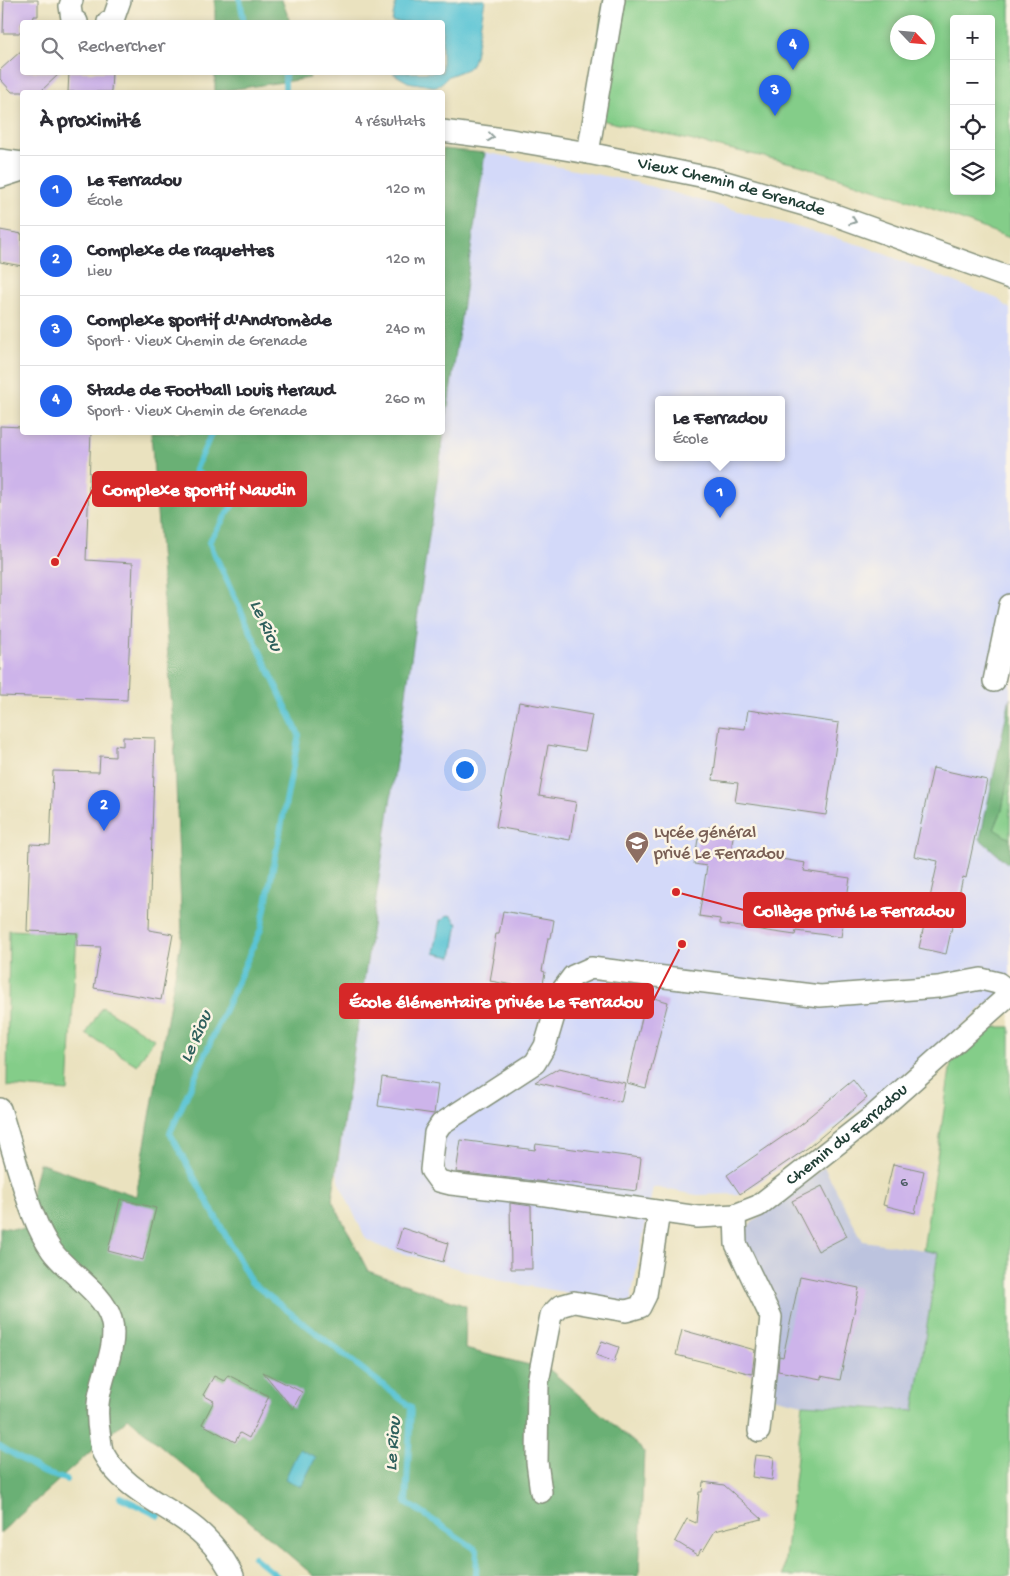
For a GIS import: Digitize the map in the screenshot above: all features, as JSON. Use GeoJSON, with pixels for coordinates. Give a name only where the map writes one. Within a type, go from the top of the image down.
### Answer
{"type":"FeatureCollection","features":[{"type":"Feature","properties":{"kind":"street"},"geometry":{"type":"LineString","coordinates":[[72,0],[70,6],[74,20]]}},
{"type":"Feature","properties":{"kind":"street"},"geometry":{"type":"LineString","coordinates":[[113,20],[120,0]]}},
{"type":"Feature","properties":{"kind":"street"},"geometry":{"type":"LineString","coordinates":[[588,153],[614,0]]}},
{"type":"Feature","properties":{"kind":"street","name":"Vieux Chemin de Grenade"},"geometry":{"type":"LineString","coordinates":[[445,131],[588,153],[715,180],[818,209],[1010,278]]}},
{"type":"Feature","properties":{"kind":"street"},"geometry":{"type":"LineString","coordinates":[[0,160],[20,163]]}},
{"type":"Feature","properties":{"kind":"street"},"geometry":{"type":"LineString","coordinates":[[0,177],[20,171]]}},
{"type":"Feature","properties":{"kind":"street"},"geometry":{"type":"LineString","coordinates":[[994,681],[1010,605]]}},
{"type":"Feature","properties":{"kind":"street","name":"Chemin du Ferradou"},"geometry":{"type":"LineString","coordinates":[[591,968],[820,996],[938,988],[981,979],[998,983],[1010,993],[873,1116],[758,1206],[735,1215],[698,1217],[539,1194],[450,1184],[439,1181],[431,1170],[435,1133],[441,1124],[535,1063],[545,1046],[561,992],[573,976],[591,968]]}},
{"type":"Feature","properties":{"kind":"street"},"geometry":{"type":"LineString","coordinates":[[0,1109],[36,1224],[52,1252],[88,1287],[103,1305],[111,1319],[113,1337],[98,1404],[99,1431],[103,1452],[125,1480],[204,1535],[227,1564],[233,1576]]}},
{"type":"Feature","properties":{"kind":"street"},"geometry":{"type":"LineString","coordinates":[[541,1492],[537,1462],[538,1382],[551,1315],[560,1306],[574,1302],[626,1311],[640,1307],[646,1294],[659,1212]]}},
{"type":"Feature","properties":{"kind":"street"},"geometry":{"type":"LineString","coordinates":[[735,1215],[736,1244],[771,1317],[759,1431]]}},
{"type":"Feature","properties":{"kind":"shaded area"},"geometry":{"type":"Polygon","coordinates":[[[483,152],[635,182],[864,246],[998,299],[1010,309],[1010,728],[986,837],[1010,845],[1010,984],[878,1097],[806,1150],[741,1194],[697,1195],[653,1187],[630,1303],[510,1283],[383,1248],[366,1239],[341,1187],[337,1172],[442,435],[445,435],[445,417],[483,152]]]}},
{"type":"Feature","properties":{"kind":"shaded area"},"geometry":{"type":"Polygon","coordinates":[[[824,1167],[863,1241],[938,1252],[914,1411],[803,1404],[768,1396],[777,1346],[740,1232],[824,1167]]]}},
{"type":"Feature","properties":{"kind":"green space"},"geometry":{"type":"Polygon","coordinates":[[[215,0],[282,0],[289,20],[215,20],[215,0]]]}},
{"type":"Feature","properties":{"kind":"green space"},"geometry":{"type":"Polygon","coordinates":[[[604,0],[1010,0],[1010,238],[911,201],[800,165],[605,121],[587,111],[604,0]]]}},
{"type":"Feature","properties":{"kind":"green space"},"geometry":{"type":"Polygon","coordinates":[[[215,75],[309,75],[310,78],[229,90],[215,90],[215,75]]]}},
{"type":"Feature","properties":{"kind":"green space"},"geometry":{"type":"Polygon","coordinates":[[[445,149],[485,153],[445,427],[445,149]]]}},
{"type":"Feature","properties":{"kind":"green space"},"geometry":{"type":"Polygon","coordinates":[[[151,435],[444,435],[332,1200],[368,1271],[466,1306],[465,1349],[550,1370],[644,1451],[639,1576],[314,1576],[128,1418],[0,1533],[0,1227],[23,1230],[39,1163],[136,1196],[182,935],[174,734],[151,435]]]}},
{"type":"Feature","properties":{"kind":"green space"},"geometry":{"type":"Polygon","coordinates":[[[1010,698],[1010,766],[1002,810],[994,829],[1010,839],[1010,862],[1007,863],[980,839],[1010,698]]]}},
{"type":"Feature","properties":{"kind":"green space"},"geometry":{"type":"Polygon","coordinates":[[[1010,766],[1010,839],[994,830],[1002,810],[1010,766]]]}},
{"type":"Feature","properties":{"kind":"green space"},"geometry":{"type":"Polygon","coordinates":[[[9,930],[77,933],[68,1091],[7,1086],[9,930]]]}},
{"type":"Feature","properties":{"kind":"green space"},"geometry":{"type":"Polygon","coordinates":[[[102,1007],[154,1039],[137,1065],[86,1034],[102,1007]]]}},
{"type":"Feature","properties":{"kind":"green space"},"geometry":{"type":"Polygon","coordinates":[[[991,1027],[1010,1027],[1010,1576],[783,1576],[803,1404],[914,1411],[938,1253],[923,1250],[951,1063],[991,1027]]]}},
{"type":"Feature","properties":{"kind":"water"},"geometry":{"type":"Polygon","coordinates":[[[396,0],[485,0],[472,65],[449,76],[437,87],[408,82],[396,75],[445,75],[445,20],[392,20],[396,0]]]}},
{"type":"Feature","properties":{"kind":"water"},"geometry":{"type":"Polygon","coordinates":[[[449,915],[458,923],[452,957],[434,953],[440,920],[449,915]]]}},
{"type":"Feature","properties":{"kind":"water"},"geometry":{"type":"Polygon","coordinates":[[[299,1449],[316,1457],[301,1487],[285,1479],[299,1449]]]}},
{"type":"Feature","properties":{"kind":"building"},"geometry":{"type":"Polygon","coordinates":[[[4,0],[38,0],[38,16],[34,16],[33,20],[20,20],[20,33],[3,33],[4,0]]]}},
{"type":"Feature","properties":{"kind":"building"},"geometry":{"type":"Polygon","coordinates":[[[20,52],[20,75],[58,75],[42,90],[12,92],[0,79],[0,70],[20,52]]]}},
{"type":"Feature","properties":{"kind":"building"},"geometry":{"type":"Polygon","coordinates":[[[69,75],[112,75],[111,90],[68,90],[69,75]]]}},
{"type":"Feature","properties":{"kind":"building"},"geometry":{"type":"Polygon","coordinates":[[[0,230],[20,234],[20,266],[0,262],[0,230]]]}},
{"type":"Feature","properties":{"kind":"building"},"geometry":{"type":"Polygon","coordinates":[[[0,426],[20,427],[20,435],[91,435],[86,560],[133,563],[127,700],[0,696],[0,426]]]}},
{"type":"Feature","properties":{"kind":"building"},"geometry":{"type":"Polygon","coordinates":[[[519,702],[592,715],[585,751],[548,745],[539,796],[576,802],[570,840],[496,827],[519,702]]]}},
{"type":"Feature","properties":{"kind":"building"},"geometry":{"type":"Polygon","coordinates":[[[748,710],[839,723],[826,815],[735,802],[738,783],[713,780],[720,726],[745,729],[748,710]]]}},
{"type":"Feature","properties":{"kind":"building"},"geometry":{"type":"Polygon","coordinates":[[[123,737],[155,738],[149,930],[173,934],[161,1000],[94,988],[101,947],[77,946],[77,933],[27,931],[30,844],[50,845],[53,771],[99,772],[100,756],[115,757],[115,745],[123,746],[123,737]]]}},
{"type":"Feature","properties":{"kind":"building"},"geometry":{"type":"Polygon","coordinates":[[[933,768],[987,780],[966,878],[963,877],[946,954],[919,948],[938,861],[914,856],[933,768]]]}},
{"type":"Feature","properties":{"kind":"building"},"geometry":{"type":"Polygon","coordinates":[[[708,827],[734,830],[731,851],[806,863],[804,871],[850,878],[841,937],[796,931],[795,935],[720,924],[720,919],[699,916],[707,866],[694,864],[698,839],[706,840],[708,827]]]}},
{"type":"Feature","properties":{"kind":"building"},"geometry":{"type":"Polygon","coordinates":[[[503,911],[554,920],[551,938],[548,938],[542,971],[545,972],[542,990],[490,981],[496,934],[499,934],[503,911]]]}},
{"type":"Feature","properties":{"kind":"building"},"geometry":{"type":"Polygon","coordinates":[[[647,996],[668,1002],[646,1088],[627,1083],[647,996]]]}},
{"type":"Feature","properties":{"kind":"building"},"geometry":{"type":"Polygon","coordinates":[[[559,1068],[625,1083],[621,1102],[535,1082],[559,1068]]]}},
{"type":"Feature","properties":{"kind":"building"},"geometry":{"type":"Polygon","coordinates":[[[382,1077],[438,1085],[434,1114],[378,1106],[382,1077]]]}},
{"type":"Feature","properties":{"kind":"building"},"geometry":{"type":"Polygon","coordinates":[[[853,1080],[867,1098],[809,1147],[740,1194],[727,1175],[794,1129],[853,1080]]]}},
{"type":"Feature","properties":{"kind":"building"},"geometry":{"type":"Polygon","coordinates":[[[461,1140],[535,1150],[536,1144],[641,1158],[637,1191],[456,1172],[461,1140]]]}},
{"type":"Feature","properties":{"kind":"building"},"geometry":{"type":"Polygon","coordinates":[[[893,1164],[924,1171],[915,1213],[883,1205],[893,1164]]]}},
{"type":"Feature","properties":{"kind":"building"},"geometry":{"type":"Polygon","coordinates":[[[822,1186],[847,1236],[818,1251],[792,1201],[822,1186]]]}},
{"type":"Feature","properties":{"kind":"building"},"geometry":{"type":"Polygon","coordinates":[[[120,1199],[156,1208],[143,1260],[108,1251],[120,1199]]]}},
{"type":"Feature","properties":{"kind":"building"},"geometry":{"type":"Polygon","coordinates":[[[510,1203],[531,1206],[532,1269],[511,1269],[510,1203]]]}},
{"type":"Feature","properties":{"kind":"building"},"geometry":{"type":"Polygon","coordinates":[[[402,1228],[448,1243],[443,1262],[396,1248],[402,1228]]]}},
{"type":"Feature","properties":{"kind":"building"},"geometry":{"type":"Polygon","coordinates":[[[800,1276],[859,1288],[840,1380],[821,1376],[821,1379],[778,1371],[779,1356],[783,1357],[800,1276]]]}},
{"type":"Feature","properties":{"kind":"building"},"geometry":{"type":"Polygon","coordinates":[[[682,1330],[755,1350],[752,1374],[676,1355],[682,1330]]]}},
{"type":"Feature","properties":{"kind":"building"},"geometry":{"type":"Polygon","coordinates":[[[602,1341],[619,1347],[614,1362],[596,1355],[602,1341]]]}},
{"type":"Feature","properties":{"kind":"building"},"geometry":{"type":"Polygon","coordinates":[[[263,1372],[302,1392],[293,1409],[263,1372]]]}},
{"type":"Feature","properties":{"kind":"building"},"geometry":{"type":"Polygon","coordinates":[[[228,1375],[269,1396],[249,1438],[240,1433],[235,1442],[202,1424],[214,1401],[203,1395],[214,1376],[224,1381],[228,1375]]]}},
{"type":"Feature","properties":{"kind":"building"},"geometry":{"type":"Polygon","coordinates":[[[755,1455],[774,1457],[772,1480],[752,1477],[755,1455]]]}},
{"type":"Feature","properties":{"kind":"building"},"geometry":{"type":"Polygon","coordinates":[[[703,1482],[724,1485],[762,1519],[715,1531],[703,1551],[701,1549],[698,1555],[675,1541],[687,1519],[696,1523],[699,1492],[702,1492],[703,1482]]]}},
{"type":"Feature","properties":{"kind":"waterway","name":"Le Riou"},"geometry":{"type":"LineString","coordinates":[[240,0],[244,20]]}},
{"type":"Feature","properties":{"kind":"waterway","name":"Le Riou"},"geometry":{"type":"LineString","coordinates":[[285,75],[285,90]]}},
{"type":"Feature","properties":{"kind":"waterway","name":"Le Riou"},"geometry":{"type":"LineString","coordinates":[[211,435],[195,471],[237,498],[209,542],[299,735],[261,929],[170,1133],[251,1282],[411,1407],[406,1502],[477,1550],[476,1576]]}},
{"type":"Feature","properties":{"kind":"waterway"},"geometry":{"type":"LineString","coordinates":[[0,1446],[42,1472],[67,1480]]}},
{"type":"Feature","properties":{"kind":"waterway"},"geometry":{"type":"LineString","coordinates":[[120,1497],[159,1516]]}},
{"type":"Feature","properties":{"kind":"waterway"},"geometry":{"type":"LineString","coordinates":[[254,1557],[277,1576]]}},
{"type":"Feature","properties":{"kind":"place","name":"Stade de Football Louis Heraud"},"geometry":{"type":"Point","coordinates":[793,70]}},
{"type":"Feature","properties":{"kind":"place","name":"Complexe sportif d'Andromède"},"geometry":{"type":"Point","coordinates":[775,116]}},
{"type":"Feature","properties":{"kind":"place","name":"Le Ferradou"},"geometry":{"type":"Point","coordinates":[720,518]}},
{"type":"Feature","properties":{"kind":"place","name":"Complexe sportif Naudin"},"geometry":{"type":"Point","coordinates":[55,562]}},
{"type":"Feature","properties":{"kind":"place","name":"Complexe de raquettes"},"geometry":{"type":"Point","coordinates":[104,831]}},
{"type":"Feature","properties":{"kind":"place","name":"Lycée général privé Le Ferradou"},"geometry":{"type":"Point","coordinates":[637,864]}},
{"type":"Feature","properties":{"kind":"place","name":"Collège privé Le Ferradou"},"geometry":{"type":"Point","coordinates":[676,892]}},
{"type":"Feature","properties":{"kind":"place","name":"École élémentaire privée Le Ferradou"},"geometry":{"type":"Point","coordinates":[682,944]}}]}
